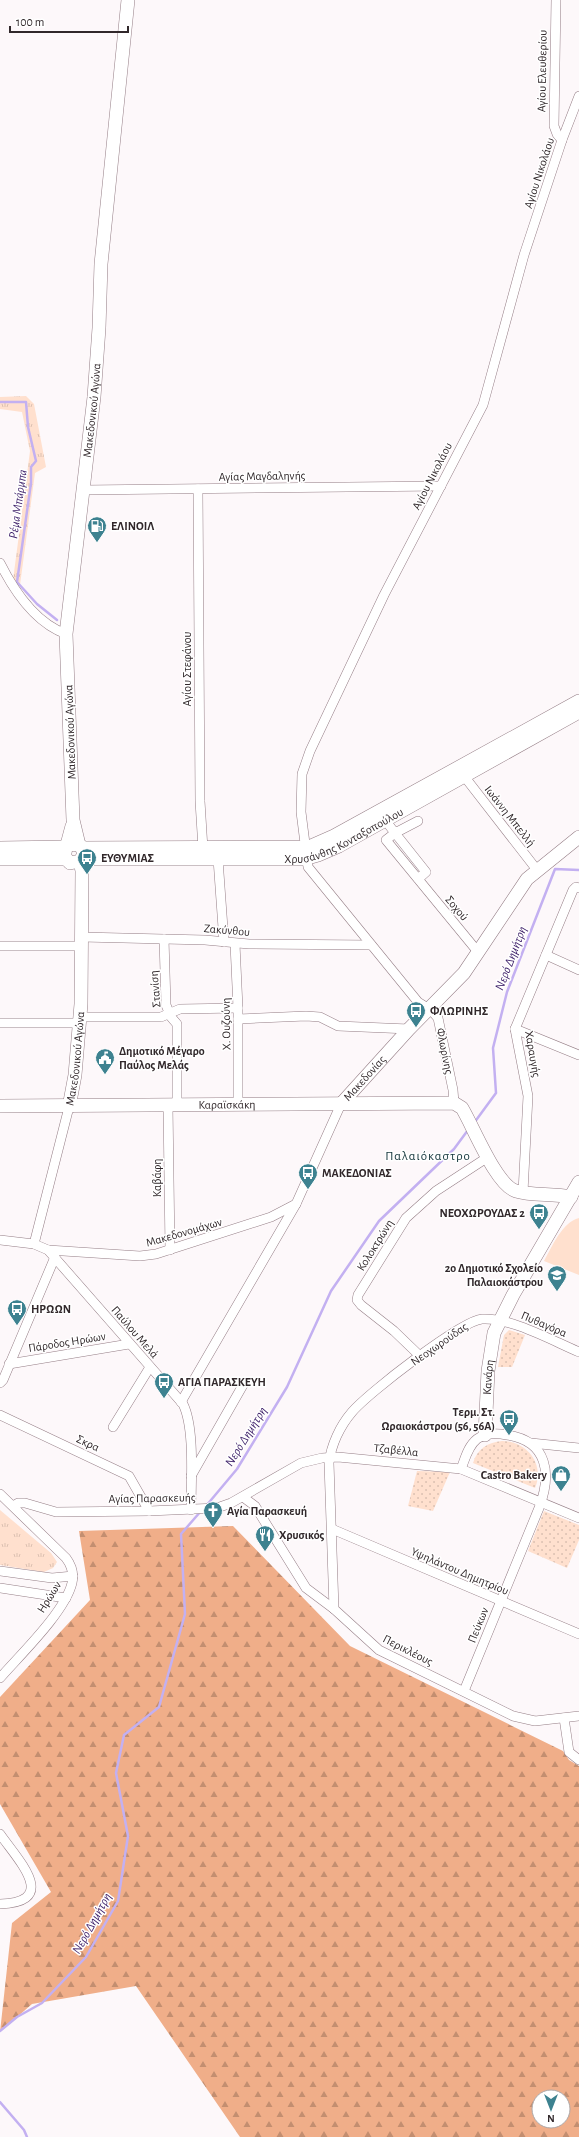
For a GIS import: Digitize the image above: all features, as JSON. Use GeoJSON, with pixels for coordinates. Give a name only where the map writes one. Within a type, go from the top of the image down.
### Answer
{"type":"FeatureCollection","features":[{"type":"Feature","properties":{"kind":"street","name":"Μακεδονικού Αγώνα"},"geometry":{"type":"LineString","coordinates":[[34,1244],[74,1084],[80,1020],[82,871],[74,854],[66,634],[84,490],[96,374],[101,264],[106,205],[128,0]]}},
{"type":"Feature","properties":{"kind":"street","name":"Αγίου Ελευθερίου"},"geometry":{"type":"LineString","coordinates":[[556,0],[554,126],[557,134],[562,140]]}},
{"type":"Feature","properties":{"kind":"street","name":"Αγίου Νικολάου"},"geometry":{"type":"LineString","coordinates":[[306,853],[300,796],[301,778],[305,763],[384,595],[441,486],[488,391],[520,270],[562,140],[579,96]]}},
{"type":"Feature","properties":{"kind":"street","name":"Αγίας Μαγδαληνής"},"geometry":{"type":"LineString","coordinates":[[84,490],[441,486]]}},
{"type":"Feature","properties":{"kind":"street","name":"Αγίου Στεφάνου"},"geometry":{"type":"LineString","coordinates":[[198,489],[200,802],[203,849]]}},
{"type":"Feature","properties":{"kind":"street"},"geometry":{"type":"LineString","coordinates":[[0,564],[19,595],[41,619],[58,631],[66,634]]}},
{"type":"Feature","properties":{"kind":"street","name":"Χρυσάνθης Κονταξοπούλου"},"geometry":{"type":"LineString","coordinates":[[0,859],[74,854],[203,849],[306,853],[334,836],[579,701]]}},
{"type":"Feature","properties":{"kind":"street","name":"Χρυσάνθης Κονταξοπούλου"},"geometry":{"type":"LineString","coordinates":[[0,848],[74,854],[218,859],[306,853],[339,846],[579,712]]}},
{"type":"Feature","properties":{"kind":"street","name":"Ιωάννη Μπελλή"},"geometry":{"type":"LineString","coordinates":[[464,776],[537,870]]}},
{"type":"Feature","properties":{"kind":"street"},"geometry":{"type":"LineString","coordinates":[[385,820],[395,834],[418,821]]}},
{"type":"Feature","properties":{"kind":"street","name":"Σοχού"},"geometry":{"type":"LineString","coordinates":[[395,834],[386,840],[478,952]]}},
{"type":"Feature","properties":{"kind":"street","name":"Μακεδονίας"},"geometry":{"type":"LineString","coordinates":[[181,1402],[296,1204],[341,1104],[409,1029],[464,972],[518,890],[537,870],[579,837]]}},
{"type":"Feature","properties":{"kind":"street","name":"Φλωρίνης"},"geometry":{"type":"LineString","coordinates":[[306,853],[311,872],[418,1002],[437,1016],[440,1025],[454,1103]]}},
{"type":"Feature","properties":{"kind":"street"},"geometry":{"type":"LineString","coordinates":[[218,859],[224,942]]}},
{"type":"Feature","properties":{"kind":"street","name":"Χαραυγής"},"geometry":{"type":"LineString","coordinates":[[523,1192],[528,1096],[515,1029],[573,890],[576,887],[579,888]]}},
{"type":"Feature","properties":{"kind":"street","name":"Ζακύνθου"},"geometry":{"type":"LineString","coordinates":[[0,946],[164,939],[224,942],[235,944],[371,945]]}},
{"type":"Feature","properties":{"kind":"street","name":"Στανίση"},"geometry":{"type":"LineString","coordinates":[[164,939],[166,1005],[169,1013],[177,1024],[173,1106]]}},
{"type":"Feature","properties":{"kind":"street","name":"Χ. Ουζούνη"},"geometry":{"type":"LineString","coordinates":[[235,944],[238,1008],[238,1105]]}},
{"type":"Feature","properties":{"kind":"street"},"geometry":{"type":"LineString","coordinates":[[546,955],[579,970]]}},
{"type":"Feature","properties":{"kind":"street"},"geometry":{"type":"LineString","coordinates":[[0,1023],[161,1016],[180,1009],[238,1008]]}},
{"type":"Feature","properties":{"kind":"street"},"geometry":{"type":"LineString","coordinates":[[238,1019],[306,1016],[320,1017],[338,1026],[409,1029]]}},
{"type":"Feature","properties":{"kind":"street"},"geometry":{"type":"LineString","coordinates":[[515,1029],[579,1055]]}},
{"type":"Feature","properties":{"kind":"street"},"geometry":{"type":"LineString","coordinates":[[454,1103],[460,1106],[466,1115],[504,1185],[514,1190],[523,1192],[555,1193],[575,1198]]}},
{"type":"Feature","properties":{"kind":"street","name":"Καραϊσκάκη"},"geometry":{"type":"LineString","coordinates":[[0,1106],[69,1107],[454,1103]]}},
{"type":"Feature","properties":{"kind":"street","name":"Καβάφη"},"geometry":{"type":"LineString","coordinates":[[170,1250],[173,1106]]}},
{"type":"Feature","properties":{"kind":"street","name":"Κολοκτρώνη"},"geometry":{"type":"LineString","coordinates":[[420,1356],[394,1330],[361,1305],[357,1300],[358,1295],[406,1218],[436,1191],[488,1157]]}},
{"type":"Feature","properties":{"kind":"street"},"geometry":{"type":"LineString","coordinates":[[499,1320],[575,1198],[579,1182]]}},
{"type":"Feature","properties":{"kind":"street","name":"Μακεδονομάχων"},"geometry":{"type":"LineString","coordinates":[[52,1254],[140,1256],[170,1250],[271,1217],[296,1204]]}},
{"type":"Feature","properties":{"kind":"street","name":"Παύλου Μελά"},"geometry":{"type":"LineString","coordinates":[[0,1240],[34,1244],[52,1254],[181,1402],[188,1418],[191,1477],[196,1509]]}},
{"type":"Feature","properties":{"kind":"street"},"geometry":{"type":"LineString","coordinates":[[0,1383],[3,1380],[52,1254]]}},
{"type":"Feature","properties":{"kind":"street","name":"Νεοχωρούδας"},"geometry":{"type":"LineString","coordinates":[[329,1457],[339,1432],[353,1411],[420,1356],[470,1322],[482,1319],[499,1320]]}},
{"type":"Feature","properties":{"kind":"street","name":"Πυθαγόρα"},"geometry":{"type":"LineString","coordinates":[[499,1320],[579,1352]]}},
{"type":"Feature","properties":{"kind":"street","name":"Κανάρη"},"geometry":{"type":"LineString","coordinates":[[485,1435],[489,1363],[494,1333],[499,1320]]}},
{"type":"Feature","properties":{"kind":"street","name":"Πάροδος Ηρώων"},"geometry":{"type":"LineString","coordinates":[[9,1364],[129,1344]]}},
{"type":"Feature","properties":{"kind":"street"},"geometry":{"type":"LineString","coordinates":[[113,1428],[150,1368]]}},
{"type":"Feature","properties":{"kind":"street"},"geometry":{"type":"LineString","coordinates":[[191,1477],[243,1385]]}},
{"type":"Feature","properties":{"kind":"street","name":"Σκρα"},"geometry":{"type":"LineString","coordinates":[[0,1415],[129,1476],[149,1511]]}},
{"type":"Feature","properties":{"kind":"street"},"geometry":{"type":"LineString","coordinates":[[461,1469],[472,1445],[485,1435],[512,1435],[530,1443],[579,1448]]}},
{"type":"Feature","properties":{"kind":"street"},"geometry":{"type":"LineString","coordinates":[[530,1443],[540,1453],[546,1468],[545,1491],[541,1502]]}},
{"type":"Feature","properties":{"kind":"street"},"geometry":{"type":"LineString","coordinates":[[329,1457],[334,1609]]}},
{"type":"Feature","properties":{"kind":"street","name":"Τζαβέλλα"},"geometry":{"type":"LineString","coordinates":[[329,1457],[461,1469],[579,1518]]}},
{"type":"Feature","properties":{"kind":"street","name":"Αγίας Παρασκευής"},"geometry":{"type":"LineString","coordinates":[[13,1506],[22,1502],[56,1512],[149,1511],[222,1507],[243,1497],[301,1463],[329,1457]]}},
{"type":"Feature","properties":{"kind":"street","name":"Ηρώων"},"geometry":{"type":"LineString","coordinates":[[0,1494],[66,1558],[72,1566],[73,1576],[66,1598],[53,1616],[0,1678]]}},
{"type":"Feature","properties":{"kind":"street","name":"Περικλέους"},"geometry":{"type":"LineString","coordinates":[[243,1497],[255,1506],[306,1588],[334,1609],[379,1650],[524,1719],[545,1721],[579,1716]]}},
{"type":"Feature","properties":{"kind":"street","name":"Πεύκων"},"geometry":{"type":"LineString","coordinates":[[464,1691],[541,1502]]}},
{"type":"Feature","properties":{"kind":"street","name":"Υψηλάντου Δημητρίου"},"geometry":{"type":"LineString","coordinates":[[332,1529],[579,1634]]}},
{"type":"Feature","properties":{"kind":"street"},"geometry":{"type":"LineString","coordinates":[[0,1570],[52,1578],[73,1576]]}},
{"type":"Feature","properties":{"kind":"street"},"geometry":{"type":"LineString","coordinates":[[0,1588],[66,1598]]}},
{"type":"Feature","properties":{"kind":"street"},"geometry":{"type":"LineString","coordinates":[[564,1718],[569,1752],[579,1760]]}},
{"type":"Feature","properties":{"kind":"street"},"geometry":{"type":"LineString","coordinates":[[0,1834],[27,1873],[32,1889],[31,1894],[24,1900],[15,1903],[0,1904]]}},
{"type":"Feature","properties":{"kind":"green space"},"geometry":{"type":"Polygon","coordinates":[[[26,396],[34,404],[46,467],[35,473],[20,585],[13,580],[30,451],[22,412],[0,409],[0,397],[26,396]]]}},
{"type":"Feature","properties":{"kind":"green space"},"geometry":{"type":"Polygon","coordinates":[[[579,1218],[579,1275],[544,1261],[554,1242],[567,1224],[579,1218]]]}},
{"type":"Feature","properties":{"kind":"green space"},"geometry":{"type":"Polygon","coordinates":[[[509,1330],[525,1335],[512,1367],[498,1367],[504,1335],[509,1330]]]}},
{"type":"Feature","properties":{"kind":"green space"},"geometry":{"type":"Polygon","coordinates":[[[502,1441],[519,1445],[532,1456],[538,1471],[535,1488],[473,1463],[480,1450],[492,1443],[502,1441]]]}},
{"type":"Feature","properties":{"kind":"green space"},"geometry":{"type":"Polygon","coordinates":[[[417,1471],[450,1472],[433,1511],[408,1506],[417,1471]]]}},
{"type":"Feature","properties":{"kind":"green space"},"geometry":{"type":"Polygon","coordinates":[[[0,1510],[51,1553],[57,1562],[53,1568],[44,1572],[0,1565],[0,1510]]]}},
{"type":"Feature","properties":{"kind":"green space"},"geometry":{"type":"Polygon","coordinates":[[[544,1511],[579,1525],[579,1540],[567,1568],[528,1551],[544,1511]]]}},
{"type":"Feature","properties":{"kind":"green space"},"geometry":{"type":"Polygon","coordinates":[[[233,1526],[350,1646],[563,1751],[569,1760],[579,1766],[579,2137],[240,2137],[136,1986],[32,2004],[0,2032],[12,1923],[51,1892],[0,1804],[0,1697],[90,1600],[79,1531],[233,1526]]]}},
{"type":"Feature","properties":{"kind":"waterway","name":"Ρέμα Μπάρμπα"},"geometry":{"type":"LineString","coordinates":[[0,402],[26,402],[28,427],[36,461],[31,467],[31,483],[17,582],[37,604],[57,620]]}},
{"type":"Feature","properties":{"kind":"waterway","name":"Νερό Δημήτρη"},"geometry":{"type":"LineString","coordinates":[[474,1123],[496,1093],[493,1048],[507,992],[555,869],[579,870]]}},
{"type":"Feature","properties":{"kind":"waterway","name":"Νερό Δημήτρη"},"geometry":{"type":"LineString","coordinates":[[206,1506],[237,1469],[287,1387],[331,1291],[379,1221],[454,1149],[468,1130]]}},
{"type":"Feature","properties":{"kind":"waterway","name":"Νερό Δημήτρη"},"geometry":{"type":"LineString","coordinates":[[0,2031],[17,2017],[42,2003],[86,1957],[118,1901],[128,1836],[116,1773],[124,1735],[159,1707],[185,1614],[181,1534],[201,1511]]}},
{"type":"Feature","properties":{"kind":"waterway","name":"Νερό Δημήτρη"},"geometry":{"type":"LineString","coordinates":[[0,2102],[24,2130],[27,2137]]}},
{"type":"Feature","properties":{"kind":"place","name":"ΕΛΙΝΟΙΛ"},"geometry":{"type":"Point","coordinates":[97,543]}},
{"type":"Feature","properties":{"kind":"place","name":"ΕΥΘΥΜΙΑΣ"},"geometry":{"type":"Point","coordinates":[87,875]}},
{"type":"Feature","properties":{"kind":"place","name":"ΦΛΩΡΙΝΗΣ"},"geometry":{"type":"Point","coordinates":[416,1028]}},
{"type":"Feature","properties":{"kind":"place","name":"Δημοτικό Μέγαρο Παύλος Μελάς"},"geometry":{"type":"Point","coordinates":[105,1075]}},
{"type":"Feature","properties":{"kind":"place","name":"ΜΑΚΕΔΟΝΙΑΣ"},"geometry":{"type":"Point","coordinates":[308,1190]}},
{"type":"Feature","properties":{"kind":"place","name":"ΝΕΟΧΩΡΟΥΔΑΣ 2"},"geometry":{"type":"Point","coordinates":[539,1230]}},
{"type":"Feature","properties":{"kind":"place","name":"2ο Δημοτικό Σχολείο Παλαιοκάστρου"},"geometry":{"type":"Point","coordinates":[557,1292]}},
{"type":"Feature","properties":{"kind":"place","name":"ΗΡΩΩΝ"},"geometry":{"type":"Point","coordinates":[17,1326]}},
{"type":"Feature","properties":{"kind":"place","name":"ΑΓΙΑ ΠΑΡΑΣΚΕΥΗ"},"geometry":{"type":"Point","coordinates":[164,1399]}},
{"type":"Feature","properties":{"kind":"place","name":"Τερμ. Στ. Ωραιοκάστρου (56, 56Α)"},"geometry":{"type":"Point","coordinates":[509,1436]}},
{"type":"Feature","properties":{"kind":"place","name":"Castro Bakery"},"geometry":{"type":"Point","coordinates":[561,1492]}},
{"type":"Feature","properties":{"kind":"place","name":"Αγία Παρασκευή"},"geometry":{"type":"Point","coordinates":[213,1528]}},
{"type":"Feature","properties":{"kind":"place","name":"Χρυσικός"},"geometry":{"type":"Point","coordinates":[265,1552]}},
{"type":"Feature","properties":{"kind":"district","name":"Παλαιόκαστρο"},"geometry":{"type":"Point","coordinates":[428,1155]}}]}
